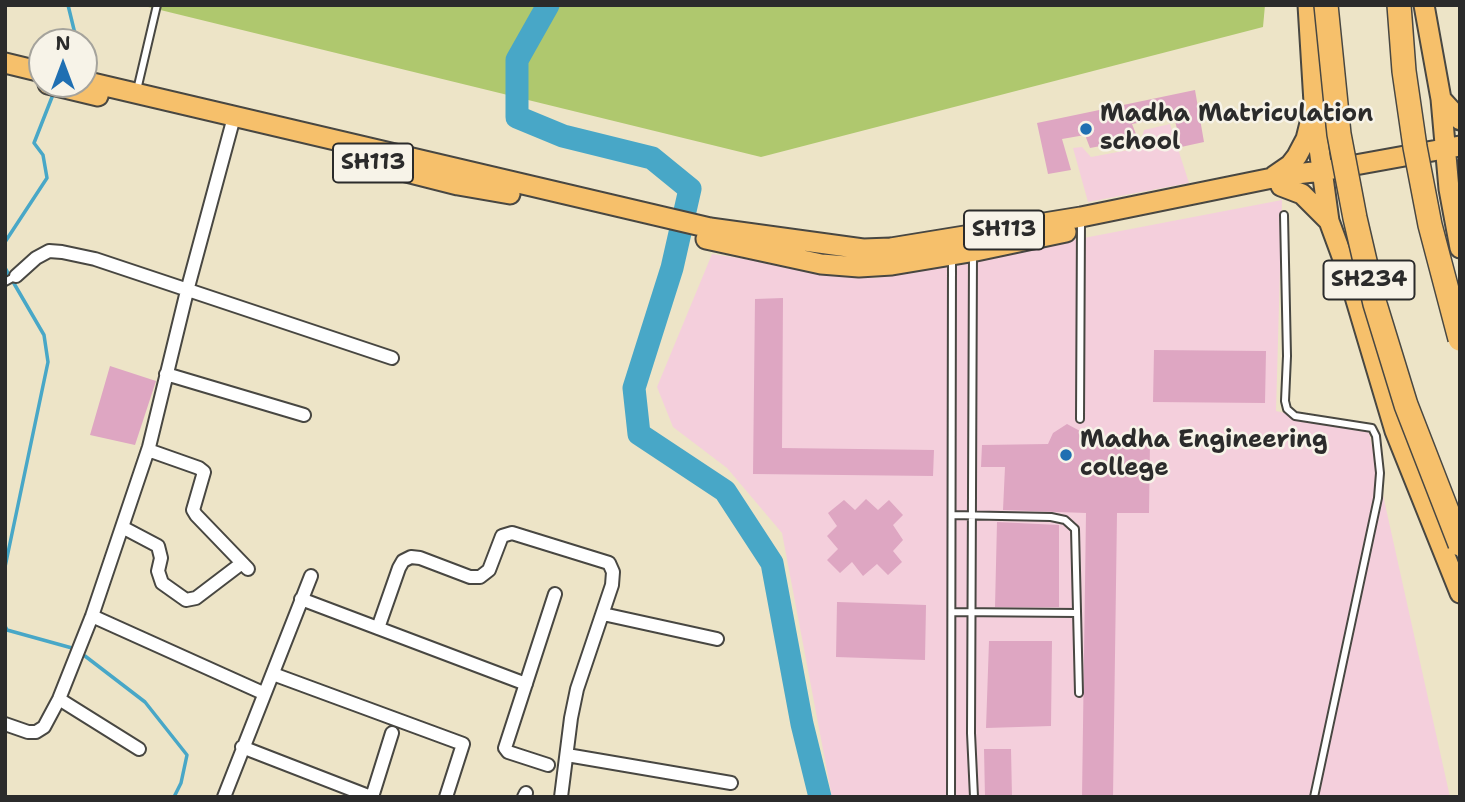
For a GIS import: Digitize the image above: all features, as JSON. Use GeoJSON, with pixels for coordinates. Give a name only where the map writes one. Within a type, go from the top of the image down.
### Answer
{"type":"FeatureCollection","features":[{"type":"Feature","properties":{"kind":"highway","name":"SH234"},"geometry":{"type":"LineString","coordinates":[[1326,5],[1339,134],[1370,281],[1406,405],[1460,544]]}},
{"type":"Feature","properties":{"kind":"highway","name":"SH234"},"geometry":{"type":"LineString","coordinates":[[1399,5],[1404,71],[1421,179],[1438,259],[1460,339]]}},
{"type":"Feature","properties":{"kind":"main road"},"geometry":{"type":"LineString","coordinates":[[1308,5],[1314,104],[1329,221],[1347,271],[1395,431],[1460,593]]}},
{"type":"Feature","properties":{"kind":"main road"},"geometry":{"type":"LineString","coordinates":[[1424,5],[1452,147],[1452,211],[1460,248]]}},
{"type":"Feature","properties":{"kind":"main road"},"geometry":{"type":"LineString","coordinates":[[11,68],[28,76]]}},
{"type":"Feature","properties":{"kind":"main road","name":"SH113"},"geometry":{"type":"LineString","coordinates":[[98,88],[136,92],[232,122],[458,185],[681,227],[821,264],[842,266],[892,265],[952,246],[1081,223],[1322,171],[1452,147]]}},
{"type":"Feature","properties":{"kind":"main road","name":"SH113"},"geometry":{"type":"LineString","coordinates":[[98,90],[232,122]]}},
{"type":"Feature","properties":{"kind":"main road"},"geometry":{"type":"LineString","coordinates":[[1441,99],[1460,120]]}},
{"type":"Feature","properties":{"kind":"main road"},"geometry":{"type":"LineString","coordinates":[[1314,104],[1306,139],[1297,156],[1275,182],[1302,194],[1329,221]]}},
{"type":"Feature","properties":{"kind":"main road"},"geometry":{"type":"LineString","coordinates":[[1452,211],[1453,196],[1460,178]]}},
{"type":"Feature","properties":{"kind":"street"},"geometry":{"type":"LineString","coordinates":[[5,724],[28,732],[36,732],[44,727],[60,699],[92,616],[148,450],[232,122]]}},
{"type":"Feature","properties":{"kind":"street"},"geometry":{"type":"LineString","coordinates":[[9,280],[36,258],[50,251],[62,252],[95,259],[391,358]]}},
{"type":"Feature","properties":{"kind":"street"},"geometry":{"type":"LineString","coordinates":[[166,374],[304,415]]}},
{"type":"Feature","properties":{"kind":"street"},"geometry":{"type":"LineString","coordinates":[[122,527],[158,546],[162,558],[158,571],[162,583],[186,600],[196,598],[245,566],[193,510],[204,472],[148,450]]}},
{"type":"Feature","properties":{"kind":"street"},"geometry":{"type":"LineString","coordinates":[[378,628],[403,561],[411,557],[470,577],[480,577],[488,570],[502,536],[512,533],[609,563],[613,572],[612,585],[571,718],[561,797]]}},
{"type":"Feature","properties":{"kind":"street"},"geometry":{"type":"LineString","coordinates":[[224,797],[311,576]]}},
{"type":"Feature","properties":{"kind":"street"},"geometry":{"type":"LineString","coordinates":[[548,765],[508,752],[505,748],[555,594]]}},
{"type":"Feature","properties":{"kind":"street"},"geometry":{"type":"LineString","coordinates":[[301,599],[526,684]]}},
{"type":"Feature","properties":{"kind":"street"},"geometry":{"type":"LineString","coordinates":[[603,614],[717,639]]}},
{"type":"Feature","properties":{"kind":"street"},"geometry":{"type":"LineString","coordinates":[[92,616],[263,694]]}},
{"type":"Feature","properties":{"kind":"street"},"geometry":{"type":"LineString","coordinates":[[273,674],[463,744],[446,797]]}},
{"type":"Feature","properties":{"kind":"street"},"geometry":{"type":"LineString","coordinates":[[60,699],[139,749]]}},
{"type":"Feature","properties":{"kind":"street"},"geometry":{"type":"LineString","coordinates":[[242,747],[372,797],[392,733]]}},
{"type":"Feature","properties":{"kind":"street"},"geometry":{"type":"LineString","coordinates":[[567,755],[731,783]]}},
{"type":"Feature","properties":{"kind":"lane"},"geometry":{"type":"LineString","coordinates":[[136,92],[157,5]]}},
{"type":"Feature","properties":{"kind":"lane"},"geometry":{"type":"LineString","coordinates":[[1284,215],[1287,409],[1295,416],[1372,428],[1377,436],[1380,473],[1378,498],[1314,797]]}},
{"type":"Feature","properties":{"kind":"lane"},"geometry":{"type":"LineString","coordinates":[[1080,419],[1081,223]]}},
{"type":"Feature","properties":{"kind":"lane"},"geometry":{"type":"LineString","coordinates":[[973,243],[971,612],[974,797]]}},
{"type":"Feature","properties":{"kind":"lane"},"geometry":{"type":"LineString","coordinates":[[951,797],[952,246]]}},
{"type":"Feature","properties":{"kind":"lane"},"geometry":{"type":"LineString","coordinates":[[952,515],[1051,517],[1065,520],[1075,529],[1079,693]]}},
{"type":"Feature","properties":{"kind":"lane"},"geometry":{"type":"LineString","coordinates":[[952,612],[1077,613]]}},
{"type":"Feature","properties":{"kind":"shaded area"},"geometry":{"type":"Polygon","coordinates":[[[1170,124],[1189,183],[1088,202],[1073,148],[1082,147],[1091,157],[1139,148],[1144,130],[1170,124]]]}},
{"type":"Feature","properties":{"kind":"shaded area"},"geometry":{"type":"Polygon","coordinates":[[[1282,200],[1276,411],[1369,432],[1450,797],[832,797],[782,533],[727,468],[673,427],[657,387],[712,254],[875,278],[1282,200]]]}},
{"type":"Feature","properties":{"kind":"green space"},"geometry":{"type":"Polygon","coordinates":[[[140,5],[1265,5],[1263,27],[761,157],[140,5]]]}},
{"type":"Feature","properties":{"kind":"building","name":"Madha Matriculation school"},"geometry":{"type":"Polygon","coordinates":[[[1195,90],[1204,142],[1181,147],[1174,116],[1132,124],[1138,139],[1090,148],[1085,135],[1062,139],[1071,170],[1048,174],[1037,123],[1195,90]]]}},
{"type":"Feature","properties":{"kind":"building"},"geometry":{"type":"Polygon","coordinates":[[[783,298],[782,448],[934,450],[933,476],[753,474],[755,299],[783,298]]]}},
{"type":"Feature","properties":{"kind":"building"},"geometry":{"type":"Polygon","coordinates":[[[1154,350],[1266,351],[1265,403],[1153,402],[1154,350]]]}},
{"type":"Feature","properties":{"kind":"building"},"geometry":{"type":"Polygon","coordinates":[[[110,366],[156,381],[135,445],[90,435],[110,366]]]}},
{"type":"Feature","properties":{"kind":"building"},"geometry":{"type":"Polygon","coordinates":[[[1067,424],[1080,431],[1082,444],[1150,442],[1149,513],[1117,513],[1113,797],[1082,797],[1086,513],[1003,510],[1005,467],[981,467],[982,445],[1048,444],[1053,433],[1067,424]]]}},
{"type":"Feature","properties":{"kind":"building"},"geometry":{"type":"Polygon","coordinates":[[[866,499],[878,510],[889,500],[903,515],[893,525],[903,540],[893,551],[902,562],[888,575],[877,564],[863,576],[852,562],[840,573],[827,560],[838,549],[827,536],[837,526],[828,513],[844,500],[855,510],[866,499]]]}},
{"type":"Feature","properties":{"kind":"building"},"geometry":{"type":"Polygon","coordinates":[[[997,522],[1059,525],[1059,607],[995,607],[997,522]]]}},
{"type":"Feature","properties":{"kind":"building"},"geometry":{"type":"Polygon","coordinates":[[[837,602],[926,605],[925,660],[836,657],[837,602]]]}},
{"type":"Feature","properties":{"kind":"building"},"geometry":{"type":"Polygon","coordinates":[[[989,641],[1052,641],[1051,726],[986,728],[989,641]]]}},
{"type":"Feature","properties":{"kind":"building"},"geometry":{"type":"Polygon","coordinates":[[[984,749],[1011,749],[1012,797],[985,797],[984,749]]]}},
{"type":"Feature","properties":{"kind":"waterway"},"geometry":{"type":"LineString","coordinates":[[68,5],[74,28]]}},
{"type":"Feature","properties":{"kind":"waterway"},"geometry":{"type":"LineString","coordinates":[[548,5],[517,60],[517,117],[563,136],[652,158],[690,189],[672,268],[634,388],[639,434],[725,491],[772,563],[802,724],[820,797]]}},
{"type":"Feature","properties":{"kind":"waterway"},"geometry":{"type":"LineString","coordinates":[[5,242],[47,178],[43,155],[34,143],[52,98]]}},
{"type":"Feature","properties":{"kind":"waterway"},"geometry":{"type":"LineString","coordinates":[[5,268],[44,335],[48,362],[5,567]]}},
{"type":"Feature","properties":{"kind":"waterway"},"geometry":{"type":"LineString","coordinates":[[5,626],[7,630],[72,648]]}},
{"type":"Feature","properties":{"kind":"waterway"},"geometry":{"type":"LineString","coordinates":[[85,656],[145,702],[187,755],[181,783],[174,797]]}},
{"type":"Feature","properties":{"kind":"place","name":"Madha Matriculation school"},"geometry":{"type":"Point","coordinates":[1086,129]}},
{"type":"Feature","properties":{"kind":"place","name":"Madha Engineering college"},"geometry":{"type":"Point","coordinates":[1066,455]}}]}
